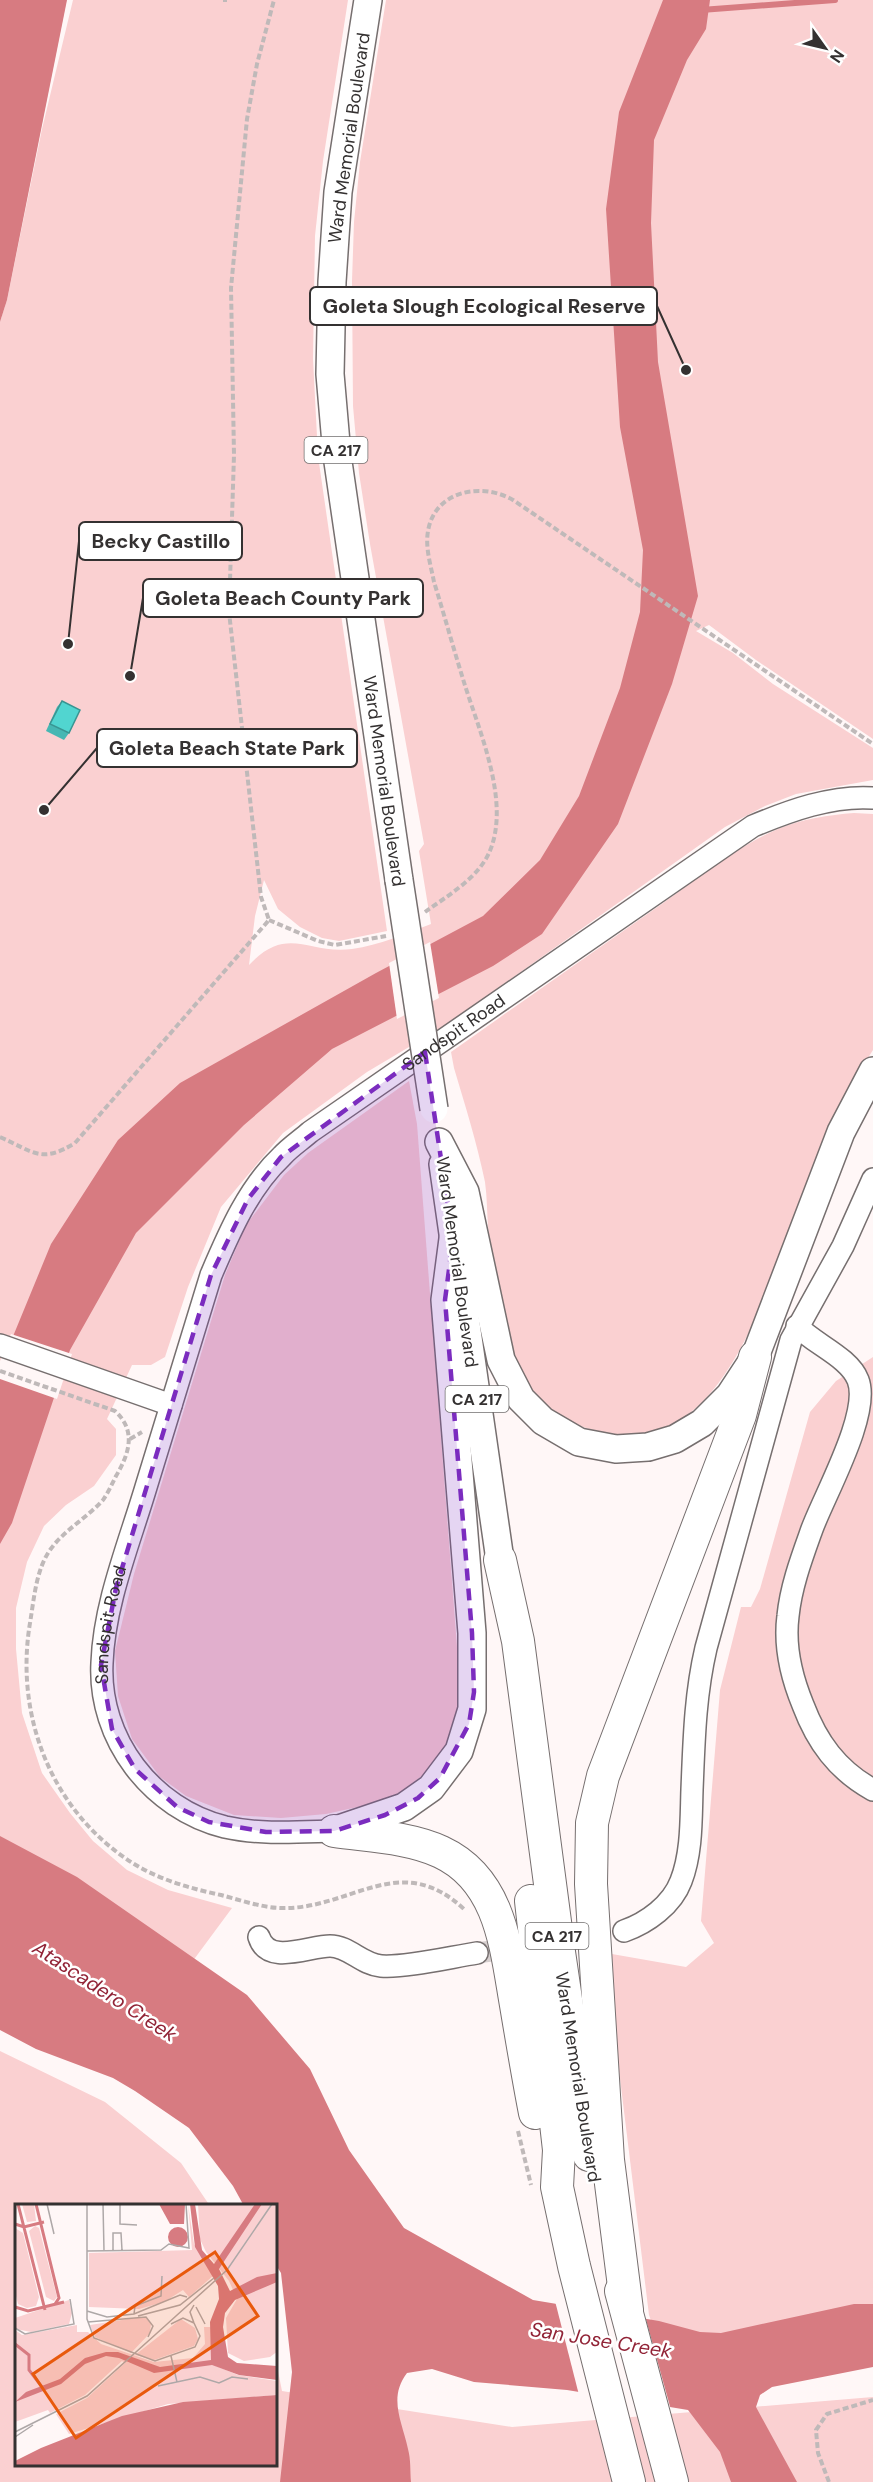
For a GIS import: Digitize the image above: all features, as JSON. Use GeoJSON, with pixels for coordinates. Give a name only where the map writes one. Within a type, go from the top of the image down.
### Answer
{"type":"FeatureCollection","features":[{"type":"Feature","properties":{"kind":"highway"},"geometry":{"type":"LineString","coordinates":[[627,2310],[608,2160],[601,2079],[591,1884],[592,1823],[603,1776],[740,1415],[755,1358]]}},
{"type":"Feature","properties":{"kind":"highway","name":"Ward Memorial Boulevard"},"geometry":{"type":"LineString","coordinates":[[500,1560],[505,1652],[559,2150],[557,2187],[581,2293],[629,2482]]}},
{"type":"Feature","properties":{"kind":"highway","name":"Ward Memorial Boulevard"},"geometry":{"type":"LineString","coordinates":[[500,1560],[518,1641],[581,2109],[604,2232],[672,2482]]}},
{"type":"Feature","properties":{"kind":"highway"},"geometry":{"type":"LineString","coordinates":[[334,1831],[400,1841],[440,1851],[471,1872],[488,1895],[505,1941],[543,2153],[557,2187]]}},
{"type":"Feature","properties":{"kind":"main road","name":"Ward Memorial Boulevard"},"geometry":{"type":"LineString","coordinates":[[368,0],[338,192],[332,282],[330,374],[337,456],[500,1560]]}},
{"type":"Feature","properties":{"kind":"main road"},"geometry":{"type":"LineString","coordinates":[[440,1142],[465,1192],[497,1344],[507,1375],[521,1399],[554,1429],[579,1442],[616,1449],[648,1447],[675,1439],[702,1423],[730,1395],[755,1358],[841,1132],[873,1071]]}},
{"type":"Feature","properties":{"kind":"main road"},"geometry":{"type":"LineString","coordinates":[[334,1831],[404,1807],[431,1788],[441,1778],[459,1750],[472,1709],[474,1692],[472,1633],[445,1300],[453,1239]]}},
{"type":"Feature","properties":{"kind":"street","name":"Sandspit Road"},"geometry":{"type":"LineString","coordinates":[[334,1831],[245,1830],[208,1822],[177,1807],[135,1769],[112,1729],[104,1698],[101,1665],[107,1623],[211,1275],[230,1229],[248,1199],[281,1157],[310,1132],[753,826],[789,811],[833,801],[873,798]]}},
{"type":"Feature","properties":{"kind":"street"},"geometry":{"type":"LineString","coordinates":[[624,1931],[635,1927],[655,1913],[671,1898],[682,1880],[687,1853],[700,1673],[774,1408],[786,1356],[797,1326],[843,1246],[873,1179]]}},
{"type":"Feature","properties":{"kind":"street"},"geometry":{"type":"LineString","coordinates":[[797,1326],[807,1337],[851,1369],[858,1380],[860,1410],[798,1569],[788,1616],[788,1654],[799,1695],[817,1737],[843,1770],[873,1790]]}},
{"type":"Feature","properties":{"kind":"street"},"geometry":{"type":"LineString","coordinates":[[0,1345],[171,1405]]}},
{"type":"Feature","properties":{"kind":"street"},"geometry":{"type":"LineString","coordinates":[[259,1937],[264,1946],[277,1953],[333,1946],[345,1949],[362,1960],[382,1966],[477,1953]]}},
{"type":"Feature","properties":{"kind":"path"},"geometry":{"type":"LineString","coordinates":[[274,0],[257,64],[247,119],[233,267],[234,455],[230,612],[261,897],[269,920],[318,941],[335,945],[387,936]]}},
{"type":"Feature","properties":{"kind":"path"},"geometry":{"type":"LineString","coordinates":[[422,914],[466,880],[484,861],[494,836],[497,811],[494,785],[480,731],[434,582],[428,552],[428,531],[440,507],[450,499],[470,490],[499,493],[522,506],[873,744]]}},
{"type":"Feature","properties":{"kind":"path"},"geometry":{"type":"LineString","coordinates":[[0,1137],[40,1155],[56,1154],[75,1143],[269,920]]}},
{"type":"Feature","properties":{"kind":"path"},"geometry":{"type":"LineString","coordinates":[[0,1371],[116,1411],[124,1422]]}},
{"type":"Feature","properties":{"kind":"path"},"geometry":{"type":"LineString","coordinates":[[829,2482],[818,2453],[816,2430],[827,2414],[873,2400]]}},
{"type":"Feature","properties":{"kind":"highlighted area"},"geometry":{"type":"Polygon","coordinates":[[[425,1052],[453,1239],[445,1300],[472,1633],[474,1692],[469,1724],[440,1778],[418,1798],[385,1815],[334,1831],[266,1832],[209,1822],[177,1807],[135,1769],[112,1729],[101,1665],[116,1588],[211,1275],[248,1199],[281,1157],[425,1052]]]}},
{"type":"Feature","properties":{"kind":"shaded area"},"geometry":{"type":"Polygon","coordinates":[[[73,0],[348,0],[323,161],[315,236],[313,359],[318,456],[387,931],[339,941],[322,938],[300,927],[278,909],[264,880],[255,916],[249,965],[275,946],[299,944],[337,950],[352,949],[382,942],[431,924],[419,851],[424,844],[370,544],[359,473],[353,406],[354,222],[360,162],[386,0],[873,0],[873,739],[756,660],[709,625],[696,631],[733,653],[773,684],[873,748],[873,780],[796,794],[765,806],[725,827],[446,1025],[367,1072],[283,1133],[221,1207],[188,1287],[165,1357],[151,1365],[132,1365],[107,1419],[116,1429],[116,1455],[94,1486],[66,1505],[44,1526],[27,1562],[16,1608],[16,1649],[22,1713],[42,1773],[93,1841],[127,1870],[168,1890],[232,1908],[161,2004],[0,1924],[0,322],[7,300],[42,129],[73,0]]]}},
{"type":"Feature","properties":{"kind":"shaded area"},"geometry":{"type":"Polygon","coordinates":[[[873,814],[873,1050],[850,1086],[759,1311],[738,1353],[710,1394],[693,1411],[674,1424],[652,1432],[628,1435],[610,1434],[576,1424],[560,1416],[532,1393],[522,1378],[515,1360],[491,1248],[485,1182],[451,1052],[715,865],[747,845],[778,829],[796,823],[825,816],[873,814]]]}},
{"type":"Feature","properties":{"kind":"shaded area"},"geometry":{"type":"Polygon","coordinates":[[[409,1081],[417,1124],[461,1699],[452,1737],[429,1770],[402,1792],[371,1804],[326,1814],[281,1818],[234,1815],[186,1796],[160,1777],[132,1739],[118,1696],[115,1651],[134,1574],[225,1275],[246,1225],[284,1175],[308,1153],[409,1081]]]}},
{"type":"Feature","properties":{"kind":"shaded area"},"geometry":{"type":"Polygon","coordinates":[[[873,1357],[873,2305],[731,2340],[653,2326],[649,2315],[616,2046],[612,1954],[686,1967],[714,1943],[701,1921],[720,1690],[741,1607],[751,1607],[760,1589],[810,1412],[836,1381],[873,1357]]]}},
{"type":"Feature","properties":{"kind":"shaded area"},"geometry":{"type":"Polygon","coordinates":[[[0,2051],[105,2102],[181,2163],[209,2204],[15,2204],[15,2467],[278,2467],[278,2371],[282,2391],[512,2427],[873,2397],[873,2482],[0,2482],[0,2051]]]}},
{"type":"Feature","properties":{"kind":"water"},"geometry":{"type":"Polygon","coordinates":[[[0,0],[67,0],[7,300],[0,322],[0,0]]]}},
{"type":"Feature","properties":{"kind":"water"},"geometry":{"type":"Polygon","coordinates":[[[663,0],[710,0],[706,29],[687,60],[654,140],[651,223],[658,362],[698,596],[672,684],[618,824],[542,934],[493,966],[332,1049],[244,1125],[136,1233],[70,1350],[12,1523],[0,1544],[0,1368],[51,1244],[118,1140],[180,1083],[483,916],[540,860],[579,796],[620,688],[640,612],[643,550],[620,427],[606,209],[619,112],[663,0]]]}},
{"type":"Feature","properties":{"kind":"water"},"geometry":{"type":"Polygon","coordinates":[[[0,1836],[77,1877],[247,1995],[310,2069],[349,2150],[404,2228],[533,2300],[659,2321],[700,2332],[721,2333],[854,2304],[873,2304],[873,2367],[772,2387],[760,2395],[756,2407],[797,2482],[731,2482],[720,2452],[688,2410],[567,2390],[474,2382],[432,2369],[407,2373],[398,2391],[398,2410],[409,2453],[411,2482],[280,2482],[292,2372],[281,2273],[278,2268],[278,2204],[243,2204],[233,2186],[189,2128],[135,2091],[113,2078],[36,2049],[0,2030],[0,1836]]]}},
{"type":"Feature","properties":{"kind":"pier"},"geometry":{"type":"Polygon","coordinates":[[[430,942],[439,998],[397,1019],[389,963],[430,942]]]}},
{"type":"Feature","properties":{"kind":"pier"},"geometry":{"type":"Polygon","coordinates":[[[11,1334],[72,1354],[57,1399],[0,1379],[0,1361],[11,1334]]]}},
{"type":"Feature","properties":{"kind":"pier"},"geometry":{"type":"Polygon","coordinates":[[[555,2301],[645,2316],[671,2410],[579,2395],[555,2301]]]}},
{"type":"Feature","properties":{"kind":"building"},"geometry":{"type":"Polygon","coordinates":[[[62,701],[80,710],[69,733],[50,724],[62,701]]]}},
{"type":"Feature","properties":{"kind":"waterway"},"geometry":{"type":"LineString","coordinates":[[701,10],[835,0]]}},
{"type":"Feature","properties":{"kind":"tunnel"},"geometry":{"type":"LineString","coordinates":[[477,1953],[607,1935]]}},
{"type":"Feature","properties":{"kind":"place","name":"Goleta Slough Ecological Reserve"},"geometry":{"type":"Point","coordinates":[686,370]}},
{"type":"Feature","properties":{"kind":"place","name":"Becky Castillo"},"geometry":{"type":"Point","coordinates":[68,644]}},
{"type":"Feature","properties":{"kind":"place","name":"Goleta Beach County Park"},"geometry":{"type":"Point","coordinates":[130,676]}},
{"type":"Feature","properties":{"kind":"place","name":"Goleta Beach State Park"},"geometry":{"type":"Point","coordinates":[44,810]}},
{"type":"Feature","properties":{"kind":"water label","name":"Atascadero Creek"},"geometry":{"type":"Point","coordinates":[105,1991]}},
{"type":"Feature","properties":{"kind":"water label","name":"San Jose Creek"},"geometry":{"type":"Point","coordinates":[601,2340]}}]}
